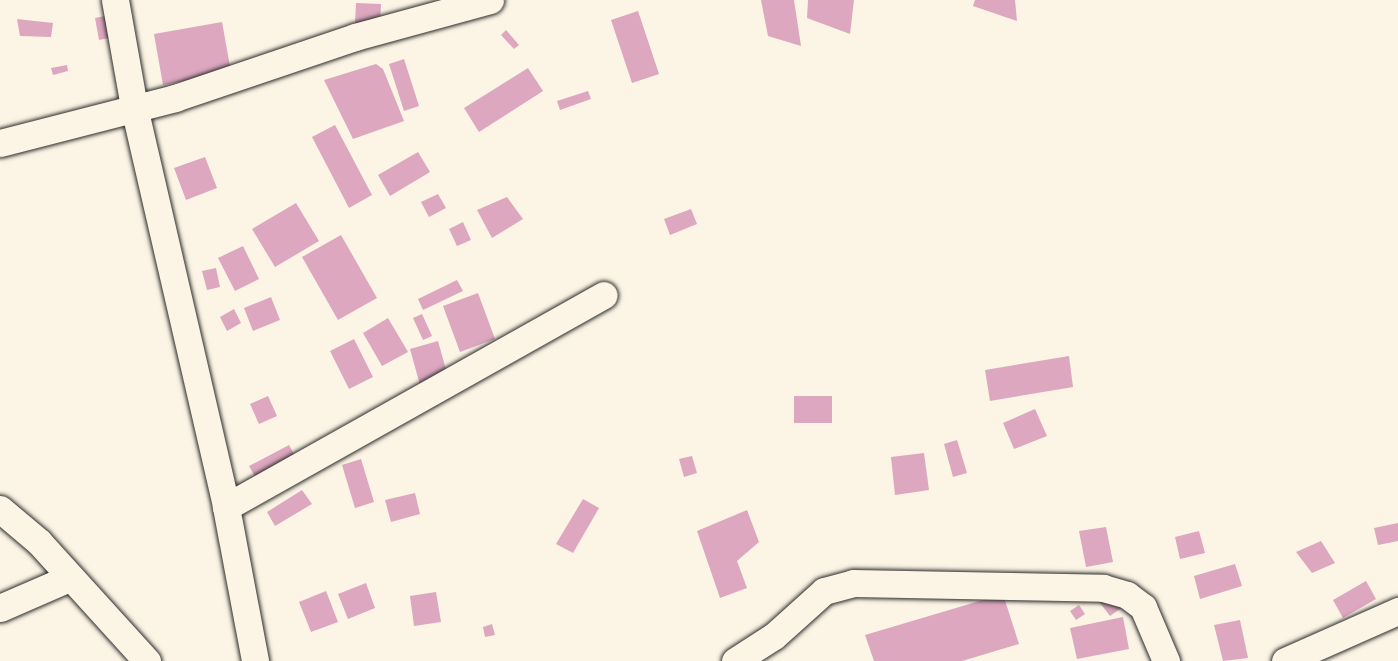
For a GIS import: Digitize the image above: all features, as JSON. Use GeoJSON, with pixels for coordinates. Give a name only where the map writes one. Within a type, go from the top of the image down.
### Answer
{"type":"FeatureCollection","features":[{"type":"Feature","properties":{"kind":"street"},"geometry":{"type":"LineString","coordinates":[[115,0],[134,107],[226,507],[255,661]]}},
{"type":"Feature","properties":{"kind":"street"},"geometry":{"type":"LineString","coordinates":[[0,143],[244,77],[355,37],[406,11],[490,0]]}},
{"type":"Feature","properties":{"kind":"street"},"geometry":{"type":"LineString","coordinates":[[226,507],[604,294]]}},
{"type":"Feature","properties":{"kind":"street"},"geometry":{"type":"LineString","coordinates":[[0,509],[39,542],[69,578],[147,661]]}},
{"type":"Feature","properties":{"kind":"street"},"geometry":{"type":"LineString","coordinates":[[0,608],[69,578]]}},
{"type":"Feature","properties":{"kind":"street"},"geometry":{"type":"LineString","coordinates":[[749,659],[824,591],[853,583],[1103,588],[1127,595],[1143,607],[1166,661]]}},
{"type":"Feature","properties":{"kind":"street"},"geometry":{"type":"LineString","coordinates":[[1285,661],[1398,611]]}},
{"type":"Feature","properties":{"kind":"building"},"geometry":{"type":"Polygon","coordinates":[[[761,0],[794,0],[801,46],[768,36],[761,0]]]}},
{"type":"Feature","properties":{"kind":"building"},"geometry":{"type":"Polygon","coordinates":[[[808,0],[854,0],[850,34],[807,18],[808,0]]]}},
{"type":"Feature","properties":{"kind":"building"},"geometry":{"type":"Polygon","coordinates":[[[975,0],[1015,0],[1017,21],[973,6],[975,0]]]}},
{"type":"Feature","properties":{"kind":"building"},"geometry":{"type":"Polygon","coordinates":[[[356,3],[381,4],[380,26],[355,25],[356,3]]]}},
{"type":"Feature","properties":{"kind":"building"},"geometry":{"type":"Polygon","coordinates":[[[638,11],[659,74],[632,83],[611,20],[638,11]]]}},
{"type":"Feature","properties":{"kind":"building"},"geometry":{"type":"Polygon","coordinates":[[[110,15],[114,37],[99,40],[95,18],[110,15]]]}},
{"type":"Feature","properties":{"kind":"building"},"geometry":{"type":"Polygon","coordinates":[[[17,19],[53,23],[51,37],[20,36],[17,19]]]}},
{"type":"Feature","properties":{"kind":"building"},"geometry":{"type":"Polygon","coordinates":[[[222,22],[231,72],[163,85],[154,34],[222,22]]]}},
{"type":"Feature","properties":{"kind":"building"},"geometry":{"type":"Polygon","coordinates":[[[506,30],[519,45],[514,49],[501,35],[506,30]]]}},
{"type":"Feature","properties":{"kind":"building"},"geometry":{"type":"Polygon","coordinates":[[[404,59],[419,106],[404,111],[389,64],[404,59]]]}},
{"type":"Feature","properties":{"kind":"building"},"geometry":{"type":"Polygon","coordinates":[[[376,64],[383,69],[404,121],[353,139],[324,80],[376,64]]]}},
{"type":"Feature","properties":{"kind":"building"},"geometry":{"type":"Polygon","coordinates":[[[67,65],[68,71],[53,75],[51,68],[67,65]]]}},
{"type":"Feature","properties":{"kind":"building"},"geometry":{"type":"Polygon","coordinates":[[[528,68],[543,91],[479,132],[464,108],[528,68]]]}},
{"type":"Feature","properties":{"kind":"building"},"geometry":{"type":"Polygon","coordinates":[[[588,91],[591,99],[560,110],[557,101],[588,91]]]}},
{"type":"Feature","properties":{"kind":"building"},"geometry":{"type":"Polygon","coordinates":[[[335,125],[372,195],[349,208],[312,137],[335,125]]]}},
{"type":"Feature","properties":{"kind":"building"},"geometry":{"type":"Polygon","coordinates":[[[418,152],[430,172],[390,196],[378,175],[418,152]]]}},
{"type":"Feature","properties":{"kind":"building"},"geometry":{"type":"Polygon","coordinates":[[[205,157],[217,188],[186,200],[174,168],[205,157]]]}},
{"type":"Feature","properties":{"kind":"building"},"geometry":{"type":"Polygon","coordinates":[[[438,194],[446,208],[429,217],[421,202],[438,194]]]}},
{"type":"Feature","properties":{"kind":"building"},"geometry":{"type":"Polygon","coordinates":[[[507,197],[523,219],[492,238],[477,210],[507,197]]]}},
{"type":"Feature","properties":{"kind":"building"},"geometry":{"type":"Polygon","coordinates":[[[296,203],[319,241],[275,267],[252,229],[296,203]]]}},
{"type":"Feature","properties":{"kind":"building"},"geometry":{"type":"Polygon","coordinates":[[[691,209],[697,224],[670,235],[664,219],[691,209]]]}},
{"type":"Feature","properties":{"kind":"building"},"geometry":{"type":"Polygon","coordinates":[[[463,222],[471,240],[457,246],[449,229],[463,222]]]}},
{"type":"Feature","properties":{"kind":"building"},"geometry":{"type":"Polygon","coordinates":[[[341,235],[377,298],[338,320],[302,257],[341,235]]]}},
{"type":"Feature","properties":{"kind":"building"},"geometry":{"type":"Polygon","coordinates":[[[243,246],[259,279],[235,291],[218,258],[243,246]]]}},
{"type":"Feature","properties":{"kind":"building"},"geometry":{"type":"Polygon","coordinates":[[[216,268],[220,287],[207,290],[202,271],[216,268]]]}},
{"type":"Feature","properties":{"kind":"building"},"geometry":{"type":"Polygon","coordinates":[[[457,280],[463,291],[423,310],[418,299],[457,280]]]}},
{"type":"Feature","properties":{"kind":"building"},"geometry":{"type":"Polygon","coordinates":[[[478,293],[495,339],[460,352],[443,306],[478,293]]]}},
{"type":"Feature","properties":{"kind":"building"},"geometry":{"type":"Polygon","coordinates":[[[271,297],[280,320],[253,331],[244,308],[271,297]]]}},
{"type":"Feature","properties":{"kind":"building"},"geometry":{"type":"Polygon","coordinates":[[[234,309],[241,323],[227,331],[220,317],[234,309]]]}},
{"type":"Feature","properties":{"kind":"building"},"geometry":{"type":"Polygon","coordinates":[[[422,314],[432,336],[423,340],[413,318],[422,314]]]}},
{"type":"Feature","properties":{"kind":"building"},"geometry":{"type":"Polygon","coordinates":[[[388,318],[408,352],[382,366],[363,333],[388,318]]]}},
{"type":"Feature","properties":{"kind":"building"},"geometry":{"type":"Polygon","coordinates":[[[354,339],[373,377],[349,389],[330,351],[354,339]]]}},
{"type":"Feature","properties":{"kind":"building"},"geometry":{"type":"Polygon","coordinates":[[[438,341],[448,377],[420,385],[410,349],[438,341]]]}},
{"type":"Feature","properties":{"kind":"building"},"geometry":{"type":"Polygon","coordinates":[[[1069,356],[1073,387],[990,401],[985,370],[1069,356]]]}},
{"type":"Feature","properties":{"kind":"building"},"geometry":{"type":"Polygon","coordinates":[[[268,396],[277,416],[259,424],[250,404],[268,396]]]}},
{"type":"Feature","properties":{"kind":"building"},"geometry":{"type":"Polygon","coordinates":[[[794,396],[832,396],[832,423],[794,423],[794,396]]]}},
{"type":"Feature","properties":{"kind":"building"},"geometry":{"type":"Polygon","coordinates":[[[1035,409],[1047,436],[1014,449],[1003,423],[1035,409]]]}},
{"type":"Feature","properties":{"kind":"building"},"geometry":{"type":"Polygon","coordinates":[[[957,440],[967,473],[953,477],[944,444],[957,440]]]}},
{"type":"Feature","properties":{"kind":"building"},"geometry":{"type":"Polygon","coordinates":[[[289,445],[300,465],[261,487],[249,466],[289,445]]]}},
{"type":"Feature","properties":{"kind":"building"},"geometry":{"type":"Polygon","coordinates":[[[924,453],[929,490],[895,495],[891,457],[924,453]]]}},
{"type":"Feature","properties":{"kind":"building"},"geometry":{"type":"Polygon","coordinates":[[[692,456],[697,473],[684,477],[679,459],[692,456]]]}},
{"type":"Feature","properties":{"kind":"building"},"geometry":{"type":"Polygon","coordinates":[[[361,459],[374,502],[355,508],[342,465],[361,459]]]}},
{"type":"Feature","properties":{"kind":"building"},"geometry":{"type":"Polygon","coordinates":[[[302,490],[312,504],[275,526],[267,512],[302,490]]]}},
{"type":"Feature","properties":{"kind":"building"},"geometry":{"type":"Polygon","coordinates":[[[415,493],[420,514],[391,522],[385,500],[415,493]]]}},
{"type":"Feature","properties":{"kind":"building"},"geometry":{"type":"Polygon","coordinates":[[[583,499],[599,508],[573,553],[556,544],[583,499]]]}},
{"type":"Feature","properties":{"kind":"building"},"geometry":{"type":"Polygon","coordinates":[[[747,510],[759,542],[737,561],[747,588],[720,598],[697,531],[747,510]]]}},
{"type":"Feature","properties":{"kind":"building"},"geometry":{"type":"Polygon","coordinates":[[[1398,523],[1398,541],[1378,545],[1374,528],[1398,523]]]}},
{"type":"Feature","properties":{"kind":"building"},"geometry":{"type":"Polygon","coordinates":[[[1106,527],[1113,562],[1086,567],[1079,531],[1106,527]]]}},
{"type":"Feature","properties":{"kind":"building"},"geometry":{"type":"Polygon","coordinates":[[[1199,531],[1205,553],[1180,559],[1175,537],[1199,531]]]}},
{"type":"Feature","properties":{"kind":"building"},"geometry":{"type":"Polygon","coordinates":[[[1321,541],[1335,563],[1312,573],[1296,552],[1321,541]]]}},
{"type":"Feature","properties":{"kind":"building"},"geometry":{"type":"Polygon","coordinates":[[[1235,564],[1242,586],[1200,599],[1194,576],[1235,564]]]}},
{"type":"Feature","properties":{"kind":"building"},"geometry":{"type":"Polygon","coordinates":[[[1366,581],[1376,599],[1343,618],[1333,600],[1366,581]]]}},
{"type":"Feature","properties":{"kind":"building"},"geometry":{"type":"Polygon","coordinates":[[[366,583],[375,608],[348,619],[338,594],[366,583]]]}},
{"type":"Feature","properties":{"kind":"building"},"geometry":{"type":"Polygon","coordinates":[[[326,591],[338,622],[311,632],[299,602],[326,591]]]}},
{"type":"Feature","properties":{"kind":"building"},"geometry":{"type":"Polygon","coordinates":[[[436,592],[441,622],[414,626],[410,596],[436,592]]]}},
{"type":"Feature","properties":{"kind":"building"},"geometry":{"type":"Polygon","coordinates":[[[1003,594],[1019,644],[962,661],[874,661],[865,635],[1003,594]]]}},
{"type":"Feature","properties":{"kind":"building"},"geometry":{"type":"Polygon","coordinates":[[[1111,594],[1123,607],[1110,616],[1100,603],[1111,594]]]}},
{"type":"Feature","properties":{"kind":"building"},"geometry":{"type":"Polygon","coordinates":[[[1079,605],[1085,614],[1076,620],[1070,611],[1079,605]]]}},
{"type":"Feature","properties":{"kind":"building"},"geometry":{"type":"Polygon","coordinates":[[[1123,617],[1129,649],[1077,659],[1070,628],[1123,617]]]}},
{"type":"Feature","properties":{"kind":"building"},"geometry":{"type":"Polygon","coordinates":[[[1240,620],[1248,658],[1223,661],[1214,625],[1240,620]]]}},
{"type":"Feature","properties":{"kind":"building"},"geometry":{"type":"Polygon","coordinates":[[[492,624],[495,635],[485,637],[483,627],[492,624]]]}}]}
